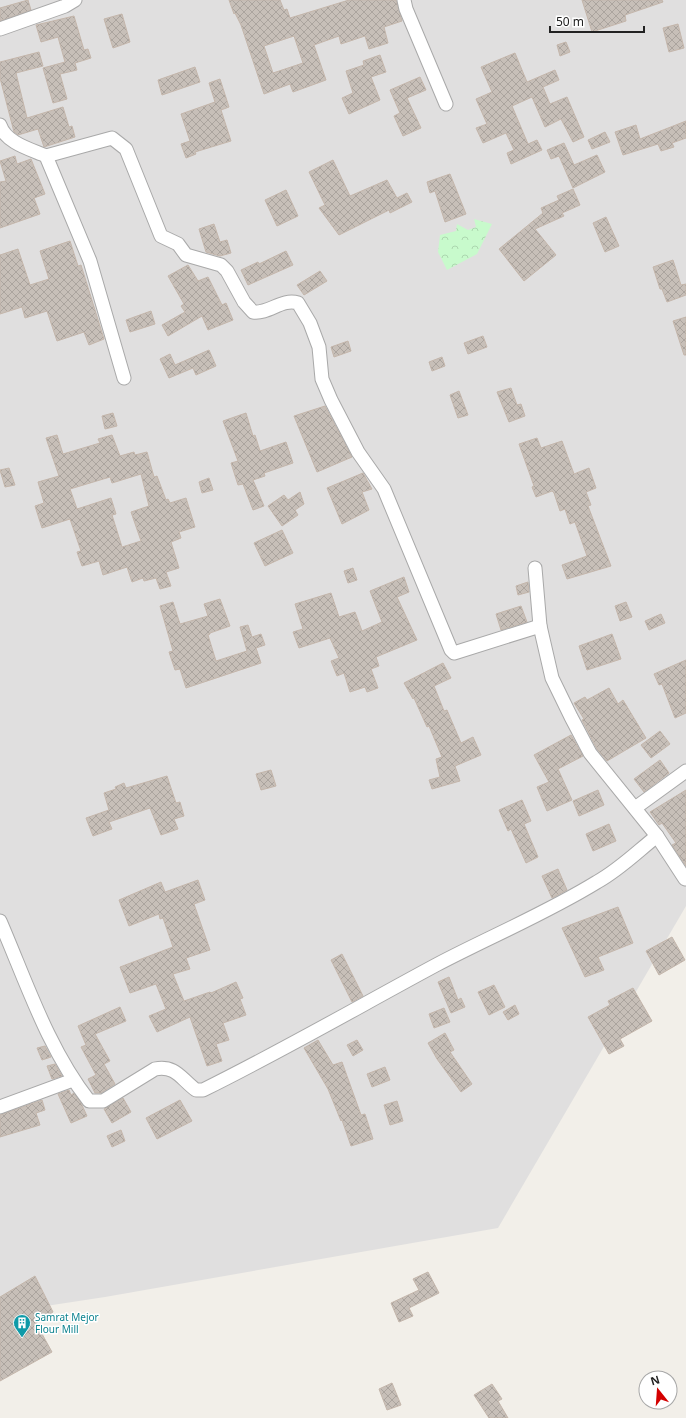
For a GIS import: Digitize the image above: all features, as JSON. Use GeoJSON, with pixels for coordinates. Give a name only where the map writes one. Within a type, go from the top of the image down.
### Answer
{"type":"FeatureCollection","features":[{"type":"Feature","properties":{"kind":"street"},"geometry":{"type":"LineString","coordinates":[[0,29],[65,6],[75,0]]}},
{"type":"Feature","properties":{"kind":"street"},"geometry":{"type":"LineString","coordinates":[[404,0],[406,9],[446,104]]}},
{"type":"Feature","properties":{"kind":"street"},"geometry":{"type":"LineString","coordinates":[[0,125],[2,132],[13,142],[46,156],[112,138],[126,149],[161,236],[178,244],[186,255],[221,266],[227,271],[244,302],[253,312],[265,310],[287,302],[298,303],[310,323],[319,348],[322,379],[331,400],[358,452],[384,489],[451,650],[454,653],[540,626]]}},
{"type":"Feature","properties":{"kind":"street"},"geometry":{"type":"LineString","coordinates":[[46,156],[90,261],[124,378]]}},
{"type":"Feature","properties":{"kind":"street"},"geometry":{"type":"LineString","coordinates":[[534,568],[540,626],[552,678],[590,753],[658,836],[685,879]]}},
{"type":"Feature","properties":{"kind":"street"},"geometry":{"type":"LineString","coordinates":[[635,808],[686,771]]}},
{"type":"Feature","properties":{"kind":"street"},"geometry":{"type":"LineString","coordinates":[[0,921],[49,1035],[72,1080],[89,1101],[103,1101],[156,1069],[165,1067],[172,1070],[196,1090],[203,1090],[265,1059],[354,1008],[599,882],[658,836]]}},
{"type":"Feature","properties":{"kind":"street"},"geometry":{"type":"LineString","coordinates":[[0,1107],[72,1080]]}},
{"type":"Feature","properties":{"kind":"shaded area"},"geometry":{"type":"Polygon","coordinates":[[[0,0],[686,0],[686,906],[498,1228],[105,1297],[0,1313],[0,0]]]}},
{"type":"Feature","properties":{"kind":"green space"},"geometry":{"type":"Polygon","coordinates":[[[474,219],[492,224],[477,254],[447,270],[438,252],[440,235],[456,231],[457,224],[468,230],[476,227],[474,219]]]}},
{"type":"Feature","properties":{"kind":"building"},"geometry":{"type":"Polygon","coordinates":[[[28,0],[31,10],[0,21],[0,8],[28,0]]]}},
{"type":"Feature","properties":{"kind":"building"},"geometry":{"type":"Polygon","coordinates":[[[229,0],[280,0],[284,10],[287,9],[290,18],[349,0],[396,0],[402,21],[384,27],[388,43],[369,49],[365,36],[341,44],[339,36],[314,45],[326,80],[293,92],[290,84],[264,94],[241,25],[235,13],[234,14],[229,0]],[[294,36],[264,46],[273,73],[303,63],[294,36]]]}},
{"type":"Feature","properties":{"kind":"building"},"geometry":{"type":"Polygon","coordinates":[[[582,0],[662,0],[663,2],[625,15],[626,21],[592,32],[582,0]]]}},
{"type":"Feature","properties":{"kind":"building"},"geometry":{"type":"Polygon","coordinates":[[[122,14],[130,42],[113,48],[104,19],[122,14]]]}},
{"type":"Feature","properties":{"kind":"building"},"geometry":{"type":"Polygon","coordinates":[[[74,16],[84,50],[88,49],[91,58],[75,63],[77,70],[60,74],[67,99],[53,103],[43,68],[65,62],[58,37],[41,42],[36,25],[74,16]]]}},
{"type":"Feature","properties":{"kind":"building"},"geometry":{"type":"Polygon","coordinates":[[[678,24],[684,48],[669,52],[663,28],[678,24]]]}},
{"type":"Feature","properties":{"kind":"building"},"geometry":{"type":"Polygon","coordinates":[[[566,42],[570,52],[560,56],[557,45],[566,42]]]}},
{"type":"Feature","properties":{"kind":"building"},"geometry":{"type":"Polygon","coordinates":[[[39,52],[43,66],[16,73],[27,118],[63,107],[69,127],[72,126],[75,137],[44,147],[38,129],[18,135],[14,132],[0,78],[0,62],[39,52]]]}},
{"type":"Feature","properties":{"kind":"building"},"geometry":{"type":"Polygon","coordinates":[[[515,53],[527,82],[555,70],[559,80],[543,87],[550,104],[567,97],[584,137],[573,142],[561,119],[545,127],[532,97],[512,106],[528,144],[537,140],[542,150],[511,164],[507,153],[514,150],[506,133],[483,143],[476,128],[487,124],[476,99],[492,92],[481,67],[515,53]]]}},
{"type":"Feature","properties":{"kind":"building"},"geometry":{"type":"Polygon","coordinates":[[[380,55],[386,72],[371,77],[380,100],[349,114],[342,98],[353,93],[346,71],[364,65],[363,61],[380,55]]]}},
{"type":"Feature","properties":{"kind":"building"},"geometry":{"type":"Polygon","coordinates":[[[195,67],[200,82],[162,95],[158,80],[195,67]]]}},
{"type":"Feature","properties":{"kind":"building"},"geometry":{"type":"Polygon","coordinates":[[[420,77],[426,90],[407,98],[421,128],[403,136],[394,116],[400,113],[390,90],[420,77]]]}},
{"type":"Feature","properties":{"kind":"building"},"geometry":{"type":"Polygon","coordinates":[[[220,79],[229,107],[221,110],[231,141],[195,152],[196,154],[186,158],[181,144],[190,141],[181,114],[215,102],[209,83],[220,79]]]}},
{"type":"Feature","properties":{"kind":"building"},"geometry":{"type":"Polygon","coordinates":[[[686,121],[686,138],[672,143],[674,147],[661,151],[658,144],[623,155],[615,132],[636,125],[640,139],[686,121]]]}},
{"type":"Feature","properties":{"kind":"building"},"geometry":{"type":"Polygon","coordinates":[[[605,132],[610,142],[592,149],[588,140],[605,132]]]}},
{"type":"Feature","properties":{"kind":"building"},"geometry":{"type":"Polygon","coordinates":[[[564,143],[574,165],[597,155],[605,172],[573,188],[559,156],[551,159],[547,150],[564,143]]]}},
{"type":"Feature","properties":{"kind":"building"},"geometry":{"type":"Polygon","coordinates":[[[15,156],[17,164],[31,159],[45,194],[34,198],[40,214],[0,228],[0,182],[6,181],[0,161],[15,156]]]}},
{"type":"Feature","properties":{"kind":"building"},"geometry":{"type":"Polygon","coordinates":[[[333,160],[350,196],[387,180],[397,198],[407,193],[412,202],[390,213],[389,210],[339,235],[319,208],[325,205],[309,172],[333,160]]]}},
{"type":"Feature","properties":{"kind":"building"},"geometry":{"type":"Polygon","coordinates":[[[450,174],[466,214],[445,222],[435,191],[430,193],[427,182],[450,174]]]}},
{"type":"Feature","properties":{"kind":"building"},"geometry":{"type":"Polygon","coordinates":[[[573,189],[580,205],[562,213],[564,216],[535,229],[556,255],[524,281],[499,249],[543,213],[541,208],[559,200],[557,196],[573,189]]]}},
{"type":"Feature","properties":{"kind":"building"},"geometry":{"type":"Polygon","coordinates":[[[286,190],[298,216],[277,226],[265,200],[286,190]]]}},
{"type":"Feature","properties":{"kind":"building"},"geometry":{"type":"Polygon","coordinates":[[[606,217],[619,246],[605,252],[593,223],[606,217]]]}},
{"type":"Feature","properties":{"kind":"building"},"geometry":{"type":"Polygon","coordinates":[[[214,224],[220,242],[227,240],[231,253],[220,256],[206,252],[199,229],[214,224]]]}},
{"type":"Feature","properties":{"kind":"building"},"geometry":{"type":"Polygon","coordinates":[[[70,241],[78,266],[81,265],[104,339],[89,345],[84,332],[57,341],[47,311],[25,318],[22,307],[0,314],[0,255],[18,249],[30,285],[49,279],[40,251],[70,241]]]}},
{"type":"Feature","properties":{"kind":"building"},"geometry":{"type":"Polygon","coordinates":[[[286,251],[293,265],[248,285],[241,270],[258,262],[259,264],[286,251]]]}},
{"type":"Feature","properties":{"kind":"building"},"geometry":{"type":"Polygon","coordinates":[[[673,260],[681,285],[686,284],[686,295],[667,302],[662,289],[660,289],[653,267],[673,260]]]}},
{"type":"Feature","properties":{"kind":"building"},"geometry":{"type":"Polygon","coordinates":[[[188,265],[198,281],[208,277],[222,305],[226,303],[233,320],[208,330],[202,316],[168,336],[162,325],[185,312],[181,306],[184,304],[168,276],[188,265]]]}},
{"type":"Feature","properties":{"kind":"building"},"geometry":{"type":"Polygon","coordinates":[[[320,271],[327,281],[304,295],[297,285],[320,271]]]}},
{"type":"Feature","properties":{"kind":"building"},"geometry":{"type":"Polygon","coordinates":[[[151,311],[155,324],[130,332],[126,320],[151,311]]]}},
{"type":"Feature","properties":{"kind":"building"},"geometry":{"type":"Polygon","coordinates":[[[686,317],[686,355],[684,355],[673,321],[686,317]]]}},
{"type":"Feature","properties":{"kind":"building"},"geometry":{"type":"Polygon","coordinates":[[[483,336],[487,347],[468,354],[464,343],[483,336]]]}},
{"type":"Feature","properties":{"kind":"building"},"geometry":{"type":"Polygon","coordinates":[[[348,341],[351,351],[334,357],[331,347],[348,341]]]}},
{"type":"Feature","properties":{"kind":"building"},"geometry":{"type":"Polygon","coordinates":[[[209,350],[216,366],[196,375],[193,368],[169,378],[160,359],[170,354],[175,365],[209,350]]]}},
{"type":"Feature","properties":{"kind":"building"},"geometry":{"type":"Polygon","coordinates":[[[442,357],[445,366],[432,371],[429,362],[442,357]]]}},
{"type":"Feature","properties":{"kind":"building"},"geometry":{"type":"Polygon","coordinates":[[[511,388],[517,405],[521,404],[525,416],[509,422],[497,392],[511,388]]]}},
{"type":"Feature","properties":{"kind":"building"},"geometry":{"type":"Polygon","coordinates":[[[459,391],[468,415],[458,418],[450,395],[459,391]]]}},
{"type":"Feature","properties":{"kind":"building"},"geometry":{"type":"Polygon","coordinates":[[[325,406],[352,457],[317,472],[294,416],[325,406]]]}},
{"type":"Feature","properties":{"kind":"building"},"geometry":{"type":"Polygon","coordinates":[[[113,413],[117,426],[105,429],[102,416],[113,413]]]}},
{"type":"Feature","properties":{"kind":"building"},"geometry":{"type":"Polygon","coordinates":[[[246,413],[253,436],[255,435],[260,451],[286,442],[293,463],[264,473],[265,476],[253,480],[264,506],[253,510],[243,484],[238,485],[231,463],[238,461],[223,421],[246,413]]]}},
{"type":"Feature","properties":{"kind":"building"},"geometry":{"type":"Polygon","coordinates":[[[57,435],[63,454],[100,443],[98,439],[112,435],[120,456],[134,452],[135,455],[147,452],[154,477],[157,476],[166,500],[168,499],[170,503],[186,498],[195,527],[179,532],[181,538],[171,542],[179,568],[166,572],[171,586],[160,589],[156,578],[144,581],[143,578],[132,582],[127,567],[103,575],[99,561],[82,566],[77,552],[81,551],[70,519],[42,528],[35,506],[44,503],[38,482],[59,476],[46,438],[57,435]],[[141,474],[112,483],[110,477],[70,489],[77,509],[111,498],[116,514],[112,515],[122,547],[141,541],[131,512],[149,506],[141,474]]]}},
{"type":"Feature","properties":{"kind":"building"},"geometry":{"type":"Polygon","coordinates":[[[537,438],[541,448],[562,441],[574,474],[589,468],[596,488],[586,492],[591,505],[588,506],[611,566],[567,579],[562,565],[587,556],[575,522],[570,524],[565,509],[560,511],[554,493],[552,491],[536,497],[532,487],[534,486],[519,444],[537,438]]]}},
{"type":"Feature","properties":{"kind":"building"},"geometry":{"type":"Polygon","coordinates":[[[9,468],[15,485],[5,487],[0,470],[9,468]]]}},
{"type":"Feature","properties":{"kind":"building"},"geometry":{"type":"Polygon","coordinates":[[[363,473],[372,489],[362,492],[369,510],[342,524],[327,488],[363,473]]]}},
{"type":"Feature","properties":{"kind":"building"},"geometry":{"type":"Polygon","coordinates":[[[209,478],[213,490],[202,493],[199,482],[209,478]]]}},
{"type":"Feature","properties":{"kind":"building"},"geometry":{"type":"Polygon","coordinates":[[[300,492],[304,504],[295,510],[298,515],[282,526],[268,506],[284,495],[288,500],[300,492]]]}},
{"type":"Feature","properties":{"kind":"building"},"geometry":{"type":"Polygon","coordinates":[[[282,530],[293,553],[265,566],[254,543],[282,530]]]}},
{"type":"Feature","properties":{"kind":"building"},"geometry":{"type":"Polygon","coordinates":[[[353,568],[357,580],[348,583],[344,571],[353,568]]]}},
{"type":"Feature","properties":{"kind":"building"},"geometry":{"type":"Polygon","coordinates":[[[404,577],[409,592],[397,597],[417,640],[376,657],[379,666],[371,669],[378,688],[367,692],[365,687],[350,692],[344,673],[337,676],[331,661],[339,658],[330,638],[299,648],[293,632],[303,629],[295,604],[331,593],[339,617],[355,612],[362,631],[382,622],[370,591],[404,577]]]}},
{"type":"Feature","properties":{"kind":"building"},"geometry":{"type":"Polygon","coordinates":[[[528,582],[529,592],[518,595],[516,586],[528,582]]]}},
{"type":"Feature","properties":{"kind":"building"},"geometry":{"type":"Polygon","coordinates":[[[220,599],[230,626],[208,635],[216,661],[247,651],[240,627],[248,625],[252,637],[261,634],[265,645],[256,648],[261,663],[186,688],[180,669],[175,670],[169,652],[173,651],[160,606],[173,602],[180,624],[208,616],[204,604],[220,599]]]}},
{"type":"Feature","properties":{"kind":"building"},"geometry":{"type":"Polygon","coordinates":[[[626,602],[632,617],[620,621],[615,606],[626,602]]]}},
{"type":"Feature","properties":{"kind":"building"},"geometry":{"type":"Polygon","coordinates":[[[521,606],[527,622],[501,630],[496,614],[521,606]]]}},
{"type":"Feature","properties":{"kind":"building"},"geometry":{"type":"Polygon","coordinates":[[[661,614],[665,623],[649,630],[645,621],[661,614]]]}},
{"type":"Feature","properties":{"kind":"building"},"geometry":{"type":"Polygon","coordinates":[[[612,634],[621,659],[587,670],[579,646],[612,634]]]}},
{"type":"Feature","properties":{"kind":"building"},"geometry":{"type":"Polygon","coordinates":[[[686,660],[686,713],[675,718],[662,684],[659,685],[654,674],[686,660]]]}},
{"type":"Feature","properties":{"kind":"building"},"geometry":{"type":"Polygon","coordinates":[[[443,663],[451,678],[434,686],[444,711],[447,710],[461,743],[473,737],[481,755],[455,766],[460,781],[432,789],[429,780],[440,777],[436,759],[442,757],[429,726],[427,727],[414,698],[413,699],[404,683],[443,663]]]}},
{"type":"Feature","properties":{"kind":"building"},"geometry":{"type":"Polygon","coordinates":[[[609,688],[618,704],[623,700],[646,738],[607,761],[597,749],[582,720],[584,719],[574,703],[585,697],[587,700],[609,688]]]}},
{"type":"Feature","properties":{"kind":"building"},"geometry":{"type":"Polygon","coordinates":[[[660,731],[670,744],[651,758],[641,745],[660,731]]]}},
{"type":"Feature","properties":{"kind":"building"},"geometry":{"type":"Polygon","coordinates":[[[571,735],[583,756],[558,769],[572,800],[547,811],[537,787],[549,782],[534,755],[571,735]]]}},
{"type":"Feature","properties":{"kind":"building"},"geometry":{"type":"Polygon","coordinates":[[[660,760],[669,773],[644,792],[634,779],[660,760]]]}},
{"type":"Feature","properties":{"kind":"building"},"geometry":{"type":"Polygon","coordinates":[[[271,770],[276,786],[261,790],[256,774],[271,770]]]}},
{"type":"Feature","properties":{"kind":"building"},"geometry":{"type":"Polygon","coordinates":[[[167,776],[176,803],[180,802],[184,816],[174,819],[178,829],[161,835],[150,808],[109,822],[112,829],[93,836],[86,818],[109,810],[104,793],[116,789],[115,787],[124,783],[126,788],[167,776]]]}},
{"type":"Feature","properties":{"kind":"building"},"geometry":{"type":"Polygon","coordinates":[[[598,790],[604,805],[579,816],[573,801],[598,790]]]}},
{"type":"Feature","properties":{"kind":"building"},"geometry":{"type":"Polygon","coordinates":[[[686,790],[686,866],[672,845],[676,843],[662,823],[659,825],[650,812],[686,790]]]}},
{"type":"Feature","properties":{"kind":"building"},"geometry":{"type":"Polygon","coordinates":[[[522,800],[531,821],[524,824],[538,857],[526,863],[511,829],[508,831],[499,810],[522,800]]]}},
{"type":"Feature","properties":{"kind":"building"},"geometry":{"type":"Polygon","coordinates":[[[609,824],[616,841],[593,851],[586,834],[609,824]]]}},
{"type":"Feature","properties":{"kind":"building"},"geometry":{"type":"Polygon","coordinates":[[[558,869],[567,890],[552,898],[542,876],[558,869]]]}},
{"type":"Feature","properties":{"kind":"building"},"geometry":{"type":"Polygon","coordinates":[[[198,880],[205,900],[194,904],[210,950],[186,958],[190,969],[173,974],[184,1001],[210,992],[211,993],[236,982],[243,998],[240,999],[246,1015],[223,1023],[229,1040],[216,1044],[222,1061],[207,1066],[190,1017],[157,1032],[149,1016],[166,1009],[156,984],[130,993],[120,967],[173,947],[163,918],[160,919],[159,914],[129,926],[119,900],[161,882],[165,892],[198,880]]]}},
{"type":"Feature","properties":{"kind":"building"},"geometry":{"type":"Polygon","coordinates":[[[618,907],[633,943],[598,957],[604,970],[585,977],[562,928],[618,907]]]}},
{"type":"Feature","properties":{"kind":"building"},"geometry":{"type":"Polygon","coordinates":[[[672,937],[685,960],[659,975],[646,951],[672,937]]]}},
{"type":"Feature","properties":{"kind":"building"},"geometry":{"type":"Polygon","coordinates":[[[342,954],[363,996],[352,1002],[331,960],[342,954]]]}},
{"type":"Feature","properties":{"kind":"building"},"geometry":{"type":"Polygon","coordinates":[[[449,977],[458,1000],[461,998],[465,1007],[451,1013],[438,982],[449,977]]]}},
{"type":"Feature","properties":{"kind":"building"},"geometry":{"type":"Polygon","coordinates":[[[494,985],[505,1007],[489,1015],[478,992],[494,985]]]}},
{"type":"Feature","properties":{"kind":"building"},"geometry":{"type":"Polygon","coordinates":[[[633,988],[652,1021],[620,1039],[624,1046],[609,1054],[588,1017],[610,1005],[608,1001],[633,988]]]}},
{"type":"Feature","properties":{"kind":"building"},"geometry":{"type":"Polygon","coordinates":[[[515,1005],[519,1014],[508,1020],[503,1012],[515,1005]]]}},
{"type":"Feature","properties":{"kind":"building"},"geometry":{"type":"Polygon","coordinates":[[[120,1007],[126,1021],[95,1034],[110,1061],[104,1064],[115,1084],[101,1093],[95,1093],[88,1079],[96,1075],[81,1047],[86,1045],[78,1026],[120,1007]]]}},
{"type":"Feature","properties":{"kind":"building"},"geometry":{"type":"Polygon","coordinates":[[[444,1008],[450,1022],[434,1028],[429,1014],[444,1008]]]}},
{"type":"Feature","properties":{"kind":"building"},"geometry":{"type":"Polygon","coordinates":[[[445,1033],[454,1050],[450,1052],[472,1084],[461,1092],[437,1059],[428,1043],[445,1033]]]}},
{"type":"Feature","properties":{"kind":"building"},"geometry":{"type":"Polygon","coordinates":[[[318,1040],[333,1065],[342,1062],[361,1115],[365,1114],[373,1139],[351,1146],[342,1120],[341,1121],[328,1089],[304,1048],[318,1040]]]}},
{"type":"Feature","properties":{"kind":"building"},"geometry":{"type":"Polygon","coordinates":[[[357,1040],[363,1050],[353,1056],[347,1045],[357,1040]]]}},
{"type":"Feature","properties":{"kind":"building"},"geometry":{"type":"Polygon","coordinates":[[[45,1046],[51,1057],[42,1060],[37,1048],[45,1046]]]}},
{"type":"Feature","properties":{"kind":"building"},"geometry":{"type":"Polygon","coordinates":[[[55,1064],[62,1076],[52,1079],[47,1066],[55,1064]]]}},
{"type":"Feature","properties":{"kind":"building"},"geometry":{"type":"Polygon","coordinates":[[[385,1067],[390,1080],[372,1087],[367,1074],[385,1067]]]}},
{"type":"Feature","properties":{"kind":"building"},"geometry":{"type":"Polygon","coordinates":[[[69,1090],[71,1095],[74,1093],[81,1103],[87,1116],[71,1123],[58,1094],[69,1090]]]}},
{"type":"Feature","properties":{"kind":"building"},"geometry":{"type":"Polygon","coordinates":[[[123,1098],[131,1112],[112,1123],[104,1109],[123,1098]]]}},
{"type":"Feature","properties":{"kind":"building"},"geometry":{"type":"Polygon","coordinates":[[[42,1100],[45,1110],[36,1113],[40,1125],[0,1137],[0,1115],[42,1100]]]}},
{"type":"Feature","properties":{"kind":"building"},"geometry":{"type":"Polygon","coordinates":[[[180,1100],[192,1121],[157,1139],[146,1118],[180,1100]]]}},
{"type":"Feature","properties":{"kind":"building"},"geometry":{"type":"Polygon","coordinates":[[[397,1101],[403,1121],[390,1125],[384,1105],[397,1101]]]}},
{"type":"Feature","properties":{"kind":"building"},"geometry":{"type":"Polygon","coordinates":[[[121,1130],[125,1141],[112,1147],[107,1136],[121,1130]]]}},
{"type":"Feature","properties":{"kind":"building"},"geometry":{"type":"Polygon","coordinates":[[[428,1272],[439,1293],[409,1308],[413,1316],[399,1322],[391,1303],[419,1290],[413,1279],[428,1272]]]}},
{"type":"Feature","properties":{"kind":"building","name":"Samrat Mejor Flour Mill"},"geometry":{"type":"Polygon","coordinates":[[[35,1276],[53,1312],[36,1323],[52,1352],[0,1381],[0,1297],[35,1276]]]}},
{"type":"Feature","properties":{"kind":"building"},"geometry":{"type":"Polygon","coordinates":[[[392,1383],[401,1405],[387,1410],[379,1389],[392,1383]]]}},
{"type":"Feature","properties":{"kind":"building"},"geometry":{"type":"Polygon","coordinates":[[[492,1384],[502,1399],[498,1401],[508,1418],[489,1418],[474,1395],[492,1384]]]}},
{"type":"Feature","properties":{"kind":"place","name":"Samrat Mejor Flour Mill"},"geometry":{"type":"Point","coordinates":[22,1338]}}]}
